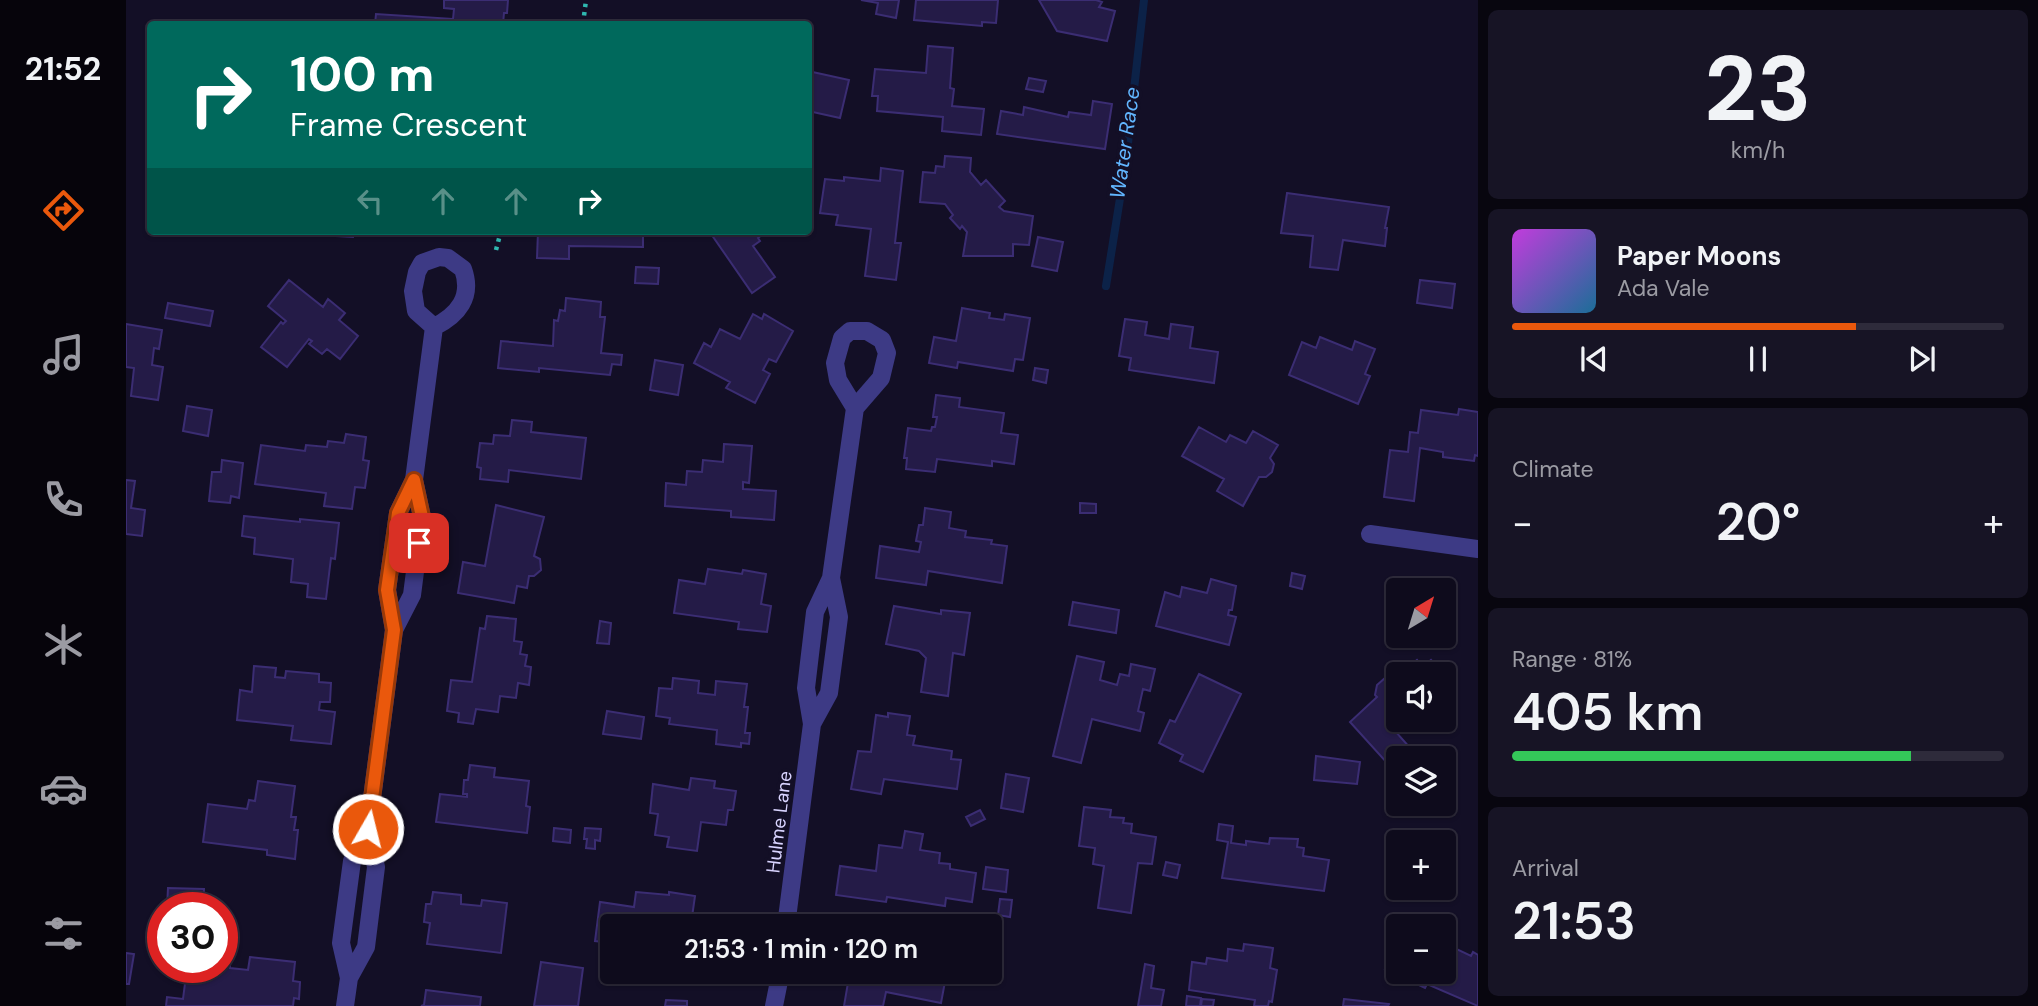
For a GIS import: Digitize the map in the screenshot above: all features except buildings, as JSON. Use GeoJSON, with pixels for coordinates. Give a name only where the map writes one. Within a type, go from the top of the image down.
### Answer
{"type":"FeatureCollection","features":[{"type":"Feature","properties":{"kind":"street"},"geometry":{"type":"LineString","coordinates":[[349,978],[341,943],[348,888],[352,861],[368,829],[394,630],[387,590],[398,513],[414,480],[434,327]]}},
{"type":"Feature","properties":{"kind":"street","name":"Hulme Lane"},"geometry":{"type":"LineString","coordinates":[[788,914],[812,724],[806,688],[815,612],[831,578],[855,408]]}},
{"type":"Feature","properties":{"kind":"street"},"geometry":{"type":"LineString","coordinates":[[394,630],[412,595],[422,517],[414,480]]}},
{"type":"Feature","properties":{"kind":"street"},"geometry":{"type":"LineString","coordinates":[[1370,534],[1478,549]]}},
{"type":"Feature","properties":{"kind":"street"},"geometry":{"type":"LineString","coordinates":[[345,1006],[349,978],[366,947],[376,867],[368,829]]}},
{"type":"Feature","properties":{"kind":"street"},"geometry":{"type":"LineString","coordinates":[[776,1004],[778,984]]}},
{"type":"Feature","properties":{"kind":"path"},"geometry":{"type":"LineString","coordinates":[[583,21],[586,0]]}},
{"type":"Feature","properties":{"kind":"path"},"geometry":{"type":"LineString","coordinates":[[496,250],[500,235]]}},
{"type":"Feature","properties":{"kind":"waterway","name":"Water Race"},"geometry":{"type":"LineString","coordinates":[[1106,286],[1126,161],[1144,0]]}},
{"type":"Feature","properties":{"kind":"route"},"geometry":{"type":"LineString","coordinates":[[368,829],[394,630],[387,590],[398,513],[414,480],[422,517],[419,543]]}}]}
